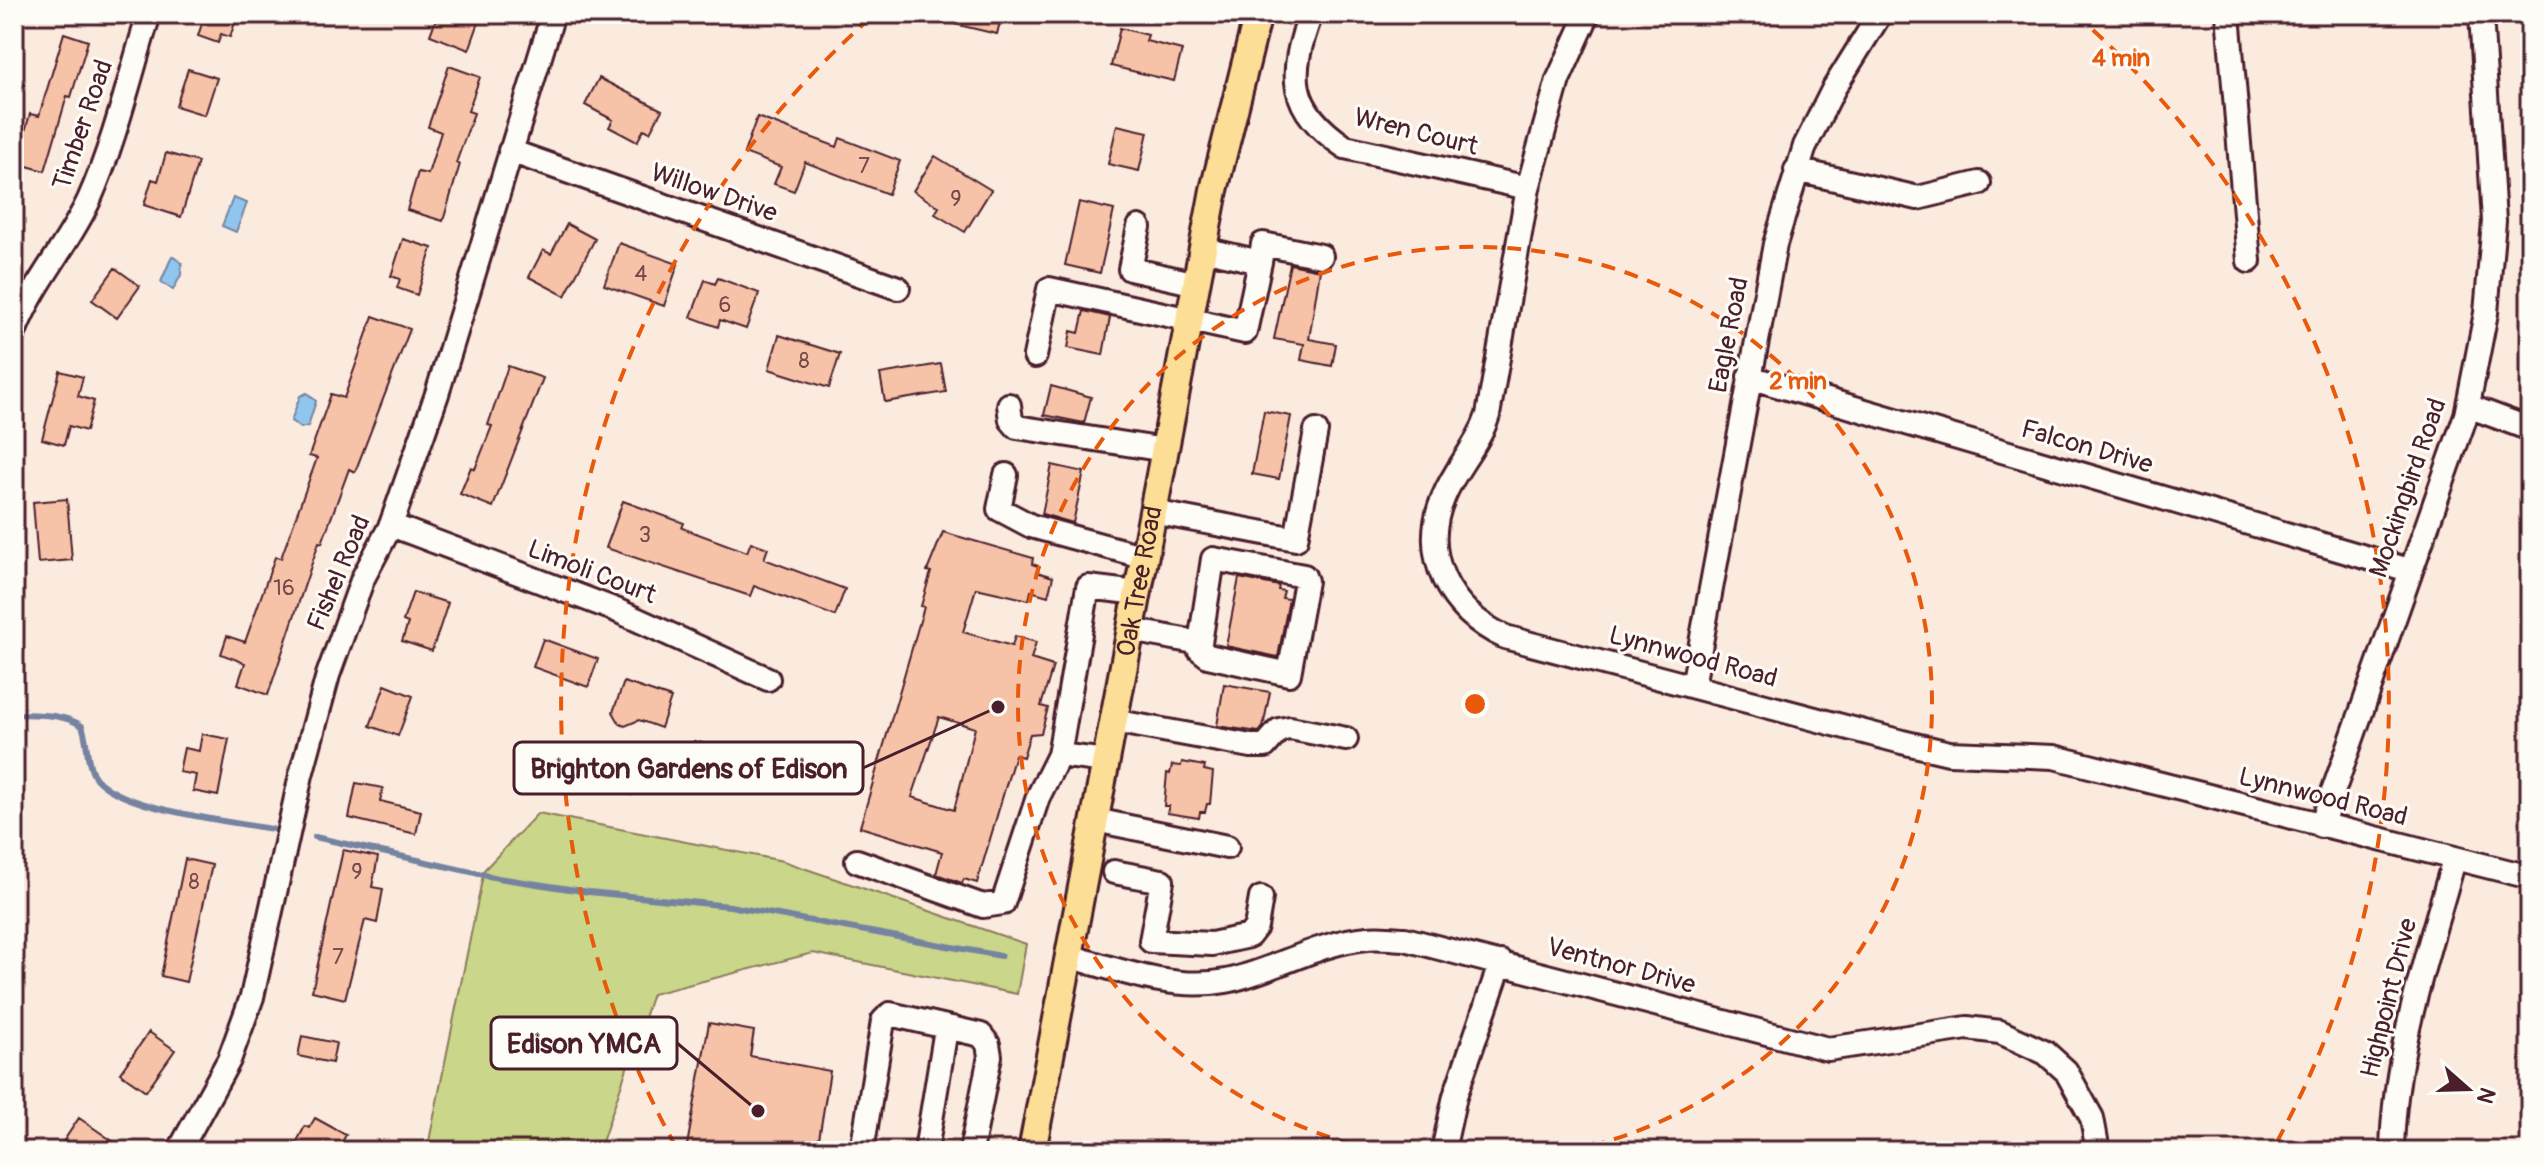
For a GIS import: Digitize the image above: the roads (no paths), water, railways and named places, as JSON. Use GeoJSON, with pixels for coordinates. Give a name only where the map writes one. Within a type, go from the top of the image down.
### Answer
{"type":"FeatureCollection","features":[{"type":"Feature","properties":{"kind":"main road","name":"Oak Tree Road"},"geometry":{"type":"LineString","coordinates":[[1032,1151],[1203,249],[1234,103],[1258,14]]}},
{"type":"Feature","properties":{"kind":"street","name":"Timber Road"},"geometry":{"type":"LineString","coordinates":[[14,333],[36,284],[88,202],[105,158],[149,14]]}},
{"type":"Feature","properties":{"kind":"street","name":"Fishel Road"},"geometry":{"type":"LineString","coordinates":[[179,1151],[229,1060],[252,997],[301,775],[328,675],[363,578],[391,525],[437,394],[553,14]]}},
{"type":"Feature","properties":{"kind":"street","name":"Wren Court"},"geometry":{"type":"LineString","coordinates":[[1311,14],[1295,67],[1299,97],[1308,116],[1322,131],[1345,147],[1528,188]]}},
{"type":"Feature","properties":{"kind":"street","name":"Lynnwood Road"},"geometry":{"type":"LineString","coordinates":[[1588,14],[1558,80],[1528,188],[1488,415],[1477,444],[1444,495],[1437,515],[1436,558],[1443,579],[1468,615],[1505,637],[1949,753],[2054,757],[2530,877]]}},
{"type":"Feature","properties":{"kind":"street","name":"Eagle Road"},"geometry":{"type":"LineString","coordinates":[[1693,686],[1775,244],[1796,170],[1834,88],[1880,14]]}},
{"type":"Feature","properties":{"kind":"street"},"geometry":{"type":"LineString","coordinates":[[2228,14],[2249,261]]}},
{"type":"Feature","properties":{"kind":"street","name":"Mockingbird Road"},"geometry":{"type":"LineString","coordinates":[[2321,826],[2468,406],[2486,313],[2494,221],[2481,14]]}},
{"type":"Feature","properties":{"kind":"street","name":"Willow Drive"},"geometry":{"type":"LineString","coordinates":[[510,151],[898,288]]}},
{"type":"Feature","properties":{"kind":"street"},"geometry":{"type":"LineString","coordinates":[[1796,170],[1918,198],[1979,183]]}},
{"type":"Feature","properties":{"kind":"street"},"geometry":{"type":"LineString","coordinates":[[1139,227],[1130,269],[1197,284]]}},
{"type":"Feature","properties":{"kind":"street"},"geometry":{"type":"LineString","coordinates":[[1035,356],[1049,289],[1245,332],[1263,244],[1321,256]]}},
{"type":"Feature","properties":{"kind":"street"},"geometry":{"type":"LineString","coordinates":[[1203,249],[1260,262]]}},
{"type":"Feature","properties":{"kind":"street","name":"Falcon Drive"},"geometry":{"type":"LineString","coordinates":[[1749,377],[2409,570]]}},
{"type":"Feature","properties":{"kind":"street"},"geometry":{"type":"LineString","coordinates":[[1009,405],[1011,420],[1017,427],[1165,450]]}},
{"type":"Feature","properties":{"kind":"street"},"geometry":{"type":"LineString","coordinates":[[2468,406],[2530,429]]}},
{"type":"Feature","properties":{"kind":"street"},"geometry":{"type":"LineString","coordinates":[[1153,512],[1296,539],[1316,431]]}},
{"type":"Feature","properties":{"kind":"street"},"geometry":{"type":"LineString","coordinates":[[1006,475],[999,509],[1031,526],[1145,557]]}},
{"type":"Feature","properties":{"kind":"street","name":"Limoli Court"},"geometry":{"type":"LineString","coordinates":[[391,525],[616,610],[768,679]]}},
{"type":"Feature","properties":{"kind":"street"},"geometry":{"type":"LineString","coordinates":[[1213,559],[1304,576],[1304,593],[1289,674],[1208,656],[1199,649],[1200,643],[1213,559]]}},
{"type":"Feature","properties":{"kind":"street"},"geometry":{"type":"LineString","coordinates":[[857,861],[983,906],[1003,903],[1038,797],[1059,755],[1088,587],[1138,593]]}},
{"type":"Feature","properties":{"kind":"street"},"geometry":{"type":"LineString","coordinates":[[1131,630],[1200,643]]}},
{"type":"Feature","properties":{"kind":"street"},"geometry":{"type":"LineString","coordinates":[[1113,721],[1251,746],[1265,746],[1279,730],[1290,728],[1346,739]]}},
{"type":"Feature","properties":{"kind":"street"},"geometry":{"type":"LineString","coordinates":[[1059,755],[1106,761]]}},
{"type":"Feature","properties":{"kind":"street"},"geometry":{"type":"LineString","coordinates":[[1095,820],[1227,847]]}},
{"type":"Feature","properties":{"kind":"street","name":"Highpoint Drive"},"geometry":{"type":"LineString","coordinates":[[2392,1151],[2393,1098],[2408,1027],[2454,860]]}},
{"type":"Feature","properties":{"kind":"street"},"geometry":{"type":"LineString","coordinates":[[1114,872],[1162,881],[1151,941],[1212,944],[1249,936],[1256,927],[1261,898]]}},
{"type":"Feature","properties":{"kind":"street","name":"Ventnor Drive"},"geometry":{"type":"LineString","coordinates":[[1069,956],[1140,977],[1187,982],[1224,981],[1315,949],[1368,937],[1405,939],[1828,1049],[1967,1028],[2000,1032],[2046,1053],[2066,1071],[2082,1093],[2092,1118],[2098,1151]]}},
{"type":"Feature","properties":{"kind":"street"},"geometry":{"type":"LineString","coordinates":[[1443,1151],[1455,1096],[1501,962]]}},
{"type":"Feature","properties":{"kind":"street"},"geometry":{"type":"LineString","coordinates":[[862,1151],[886,1015],[981,1035],[988,1044],[990,1056],[971,1151]]}},
{"type":"Feature","properties":{"kind":"street"},"geometry":{"type":"LineString","coordinates":[[926,1151],[945,1035],[952,1028]]}},
{"type":"Feature","properties":{"kind":"water"},"geometry":{"type":"Polygon","coordinates":[[[233,198],[247,203],[236,232],[222,226],[233,198]]]}},
{"type":"Feature","properties":{"kind":"water"},"geometry":{"type":"Polygon","coordinates":[[[172,256],[182,263],[181,275],[173,290],[161,282],[172,256]]]}},
{"type":"Feature","properties":{"kind":"water"},"geometry":{"type":"Polygon","coordinates":[[[307,393],[316,401],[308,426],[301,428],[291,421],[300,396],[307,393]]]}},
{"type":"Feature","properties":{"kind":"water"},"geometry":{"type":"Polygon","coordinates":[[[625,759],[633,766],[630,773],[637,788],[631,795],[612,772],[615,765],[625,759]]]}},
{"type":"Feature","properties":{"kind":"waterway"},"geometry":{"type":"LineString","coordinates":[[14,714],[58,717],[82,726],[93,774],[105,786],[124,796],[175,812],[272,829]]}},
{"type":"Feature","properties":{"kind":"waterway"},"geometry":{"type":"LineString","coordinates":[[315,837],[498,878],[589,892],[730,906],[1001,956]]}},
{"type":"Feature","properties":{"kind":"place","name":"Brighton Gardens of Edison"},"geometry":{"type":"Point","coordinates":[998,707]}},
{"type":"Feature","properties":{"kind":"place","name":"Edison YMCA"},"geometry":{"type":"Point","coordinates":[758,1111]}}]}
